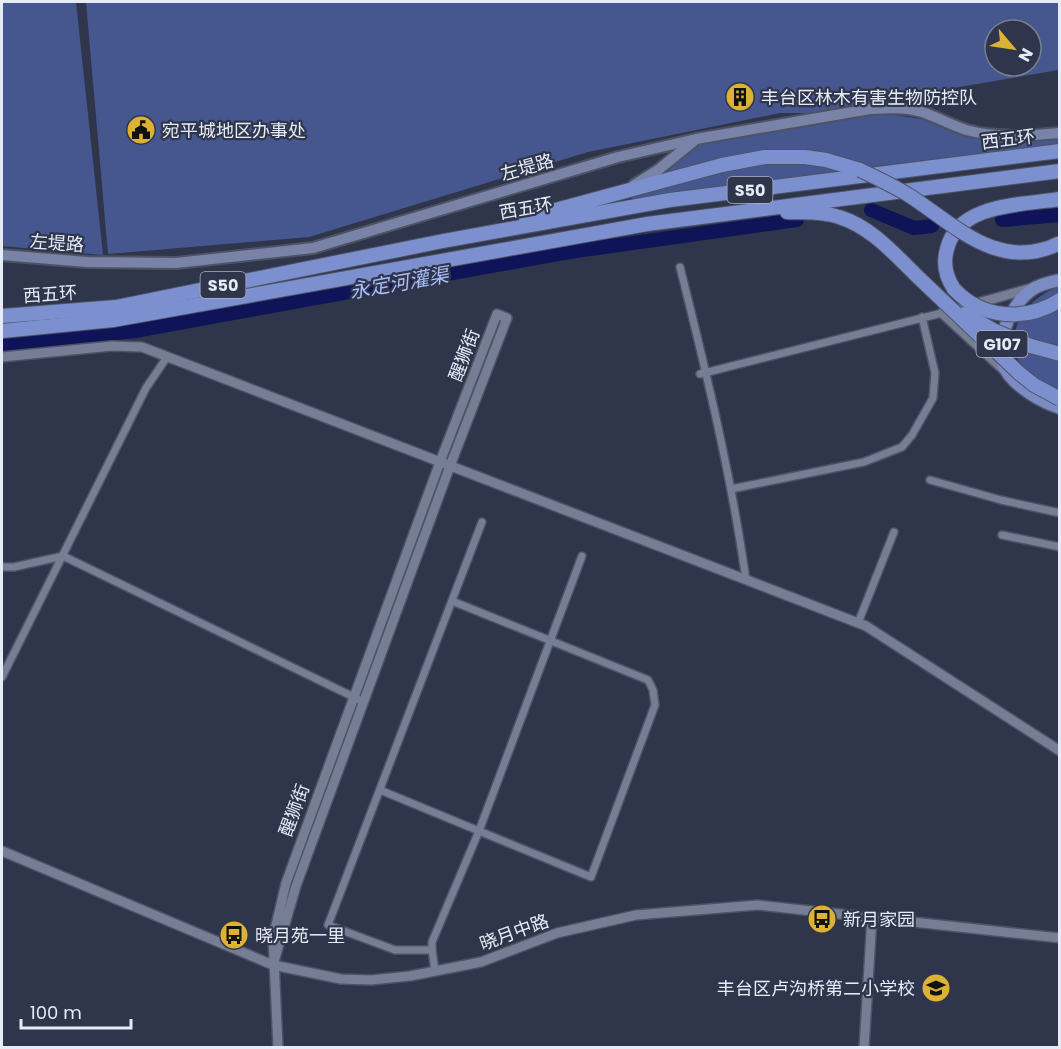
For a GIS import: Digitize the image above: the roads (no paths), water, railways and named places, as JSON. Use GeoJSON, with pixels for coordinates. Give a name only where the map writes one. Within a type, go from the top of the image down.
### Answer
{"type":"FeatureCollection","features":[{"type":"Feature","properties":{"kind":"highway","name":"西五环"},"geometry":{"type":"LineString","coordinates":[[2,316],[116,307],[443,241],[670,200],[1059,151]]}},
{"type":"Feature","properties":{"kind":"highway"},"geometry":{"type":"LineString","coordinates":[[443,241],[722,165],[765,157],[805,157],[826,160],[860,170],[892,185],[958,231],[999,250],[1026,253],[1059,243]]}},
{"type":"Feature","properties":{"kind":"highway","name":"西五环"},"geometry":{"type":"LineString","coordinates":[[2,331],[113,320],[647,224],[1059,171]]}},
{"type":"Feature","properties":{"kind":"highway"},"geometry":{"type":"LineString","coordinates":[[1059,199],[987,211],[964,222],[955,231],[946,251],[947,273],[954,289],[976,306],[1006,314],[1033,313],[1059,300]]}},
{"type":"Feature","properties":{"kind":"highway"},"geometry":{"type":"LineString","coordinates":[[743,211],[822,213],[839,217],[878,239],[920,279],[943,308],[1034,385],[1059,399]]}},
{"type":"Feature","properties":{"kind":"highway"},"geometry":{"type":"LineString","coordinates":[[1035,287],[1059,280]]}},
{"type":"Feature","properties":{"kind":"highway","name":"G107"},"geometry":{"type":"LineString","coordinates":[[1035,287],[1019,301],[1004,327],[1003,358],[1008,374],[1039,399],[1059,408]]}},
{"type":"Feature","properties":{"kind":"highway"},"geometry":{"type":"LineString","coordinates":[[943,308],[995,332],[1059,354]]}},
{"type":"Feature","properties":{"kind":"main road","name":"左堤路"},"geometry":{"type":"LineString","coordinates":[[2,255],[87,262],[176,263],[313,248],[618,157],[696,139],[870,109],[889,108],[920,112],[965,129],[989,134],[1013,136],[1059,134]]}},
{"type":"Feature","properties":{"kind":"main road"},"geometry":{"type":"LineString","coordinates":[[623,191],[658,170],[696,139]]}},
{"type":"Feature","properties":{"kind":"street"},"geometry":{"type":"LineString","coordinates":[[680,267],[731,489],[746,580]]}},
{"type":"Feature","properties":{"kind":"street"},"geometry":{"type":"LineString","coordinates":[[703,373],[922,317],[943,308],[1035,287]]}},
{"type":"Feature","properties":{"kind":"street"},"geometry":{"type":"LineString","coordinates":[[943,308],[1008,374]]}},
{"type":"Feature","properties":{"kind":"street","name":"醒狮街"},"geometry":{"type":"LineString","coordinates":[[273,965],[296,886],[450,466],[507,318],[497,314],[440,462],[286,883],[273,938],[273,965],[278,1047]]}},
{"type":"Feature","properties":{"kind":"street"},"geometry":{"type":"LineString","coordinates":[[731,489],[864,462],[902,447],[912,435],[933,398],[935,373],[922,317]]}},
{"type":"Feature","properties":{"kind":"street"},"geometry":{"type":"LineString","coordinates":[[2,357],[112,346],[142,347],[866,626],[1059,751]]}},
{"type":"Feature","properties":{"kind":"street"},"geometry":{"type":"LineString","coordinates":[[2,677],[146,388],[167,357]]}},
{"type":"Feature","properties":{"kind":"street"},"geometry":{"type":"LineString","coordinates":[[930,480],[1000,500],[1059,513]]}},
{"type":"Feature","properties":{"kind":"street"},"geometry":{"type":"LineString","coordinates":[[432,950],[395,950],[328,925],[482,522]]}},
{"type":"Feature","properties":{"kind":"street"},"geometry":{"type":"LineString","coordinates":[[858,623],[894,532]]}},
{"type":"Feature","properties":{"kind":"street"},"geometry":{"type":"LineString","coordinates":[[1002,535],[1059,547]]}},
{"type":"Feature","properties":{"kind":"street"},"geometry":{"type":"LineString","coordinates":[[2,567],[14,567],[63,556],[364,702]]}},
{"type":"Feature","properties":{"kind":"street"},"geometry":{"type":"LineString","coordinates":[[435,971],[432,942],[479,831],[582,556]]}},
{"type":"Feature","properties":{"kind":"street"},"geometry":{"type":"LineString","coordinates":[[380,790],[591,877],[655,705],[653,690],[648,680],[452,602]]}},
{"type":"Feature","properties":{"kind":"street","name":"晓月中路"},"geometry":{"type":"LineString","coordinates":[[2,851],[273,965],[341,979],[371,980],[481,962],[557,933],[636,915],[758,905],[1059,938]]}},
{"type":"Feature","properties":{"kind":"street"},"geometry":{"type":"LineString","coordinates":[[864,1047],[872,917]]}},
{"type":"Feature","properties":{"kind":"waterway","name":"永定河灌渠"},"geometry":{"type":"LineString","coordinates":[[871,210],[914,228],[932,226]]}},
{"type":"Feature","properties":{"kind":"waterway","name":"永定河灌渠"},"geometry":{"type":"LineString","coordinates":[[1002,220],[1060,215]]}},
{"type":"Feature","properties":{"kind":"waterway","name":"永定河灌渠"},"geometry":{"type":"LineString","coordinates":[[2,345],[135,331],[569,252],[797,220]]}},
{"type":"Feature","properties":{"kind":"place","name":"丰台区林木有害生物防控队"},"geometry":{"type":"Point","coordinates":[740,97]}},
{"type":"Feature","properties":{"kind":"place","name":"宛平城地区办事处"},"geometry":{"type":"Point","coordinates":[141,130]}},
{"type":"Feature","properties":{"kind":"place","name":"新月家园"},"geometry":{"type":"Point","coordinates":[822,919]}},
{"type":"Feature","properties":{"kind":"place","name":"晓月苑一里"},"geometry":{"type":"Point","coordinates":[234,935]}},
{"type":"Feature","properties":{"kind":"place","name":"丰台区卢沟桥第二小学校"},"geometry":{"type":"Point","coordinates":[936,988]}}]}
